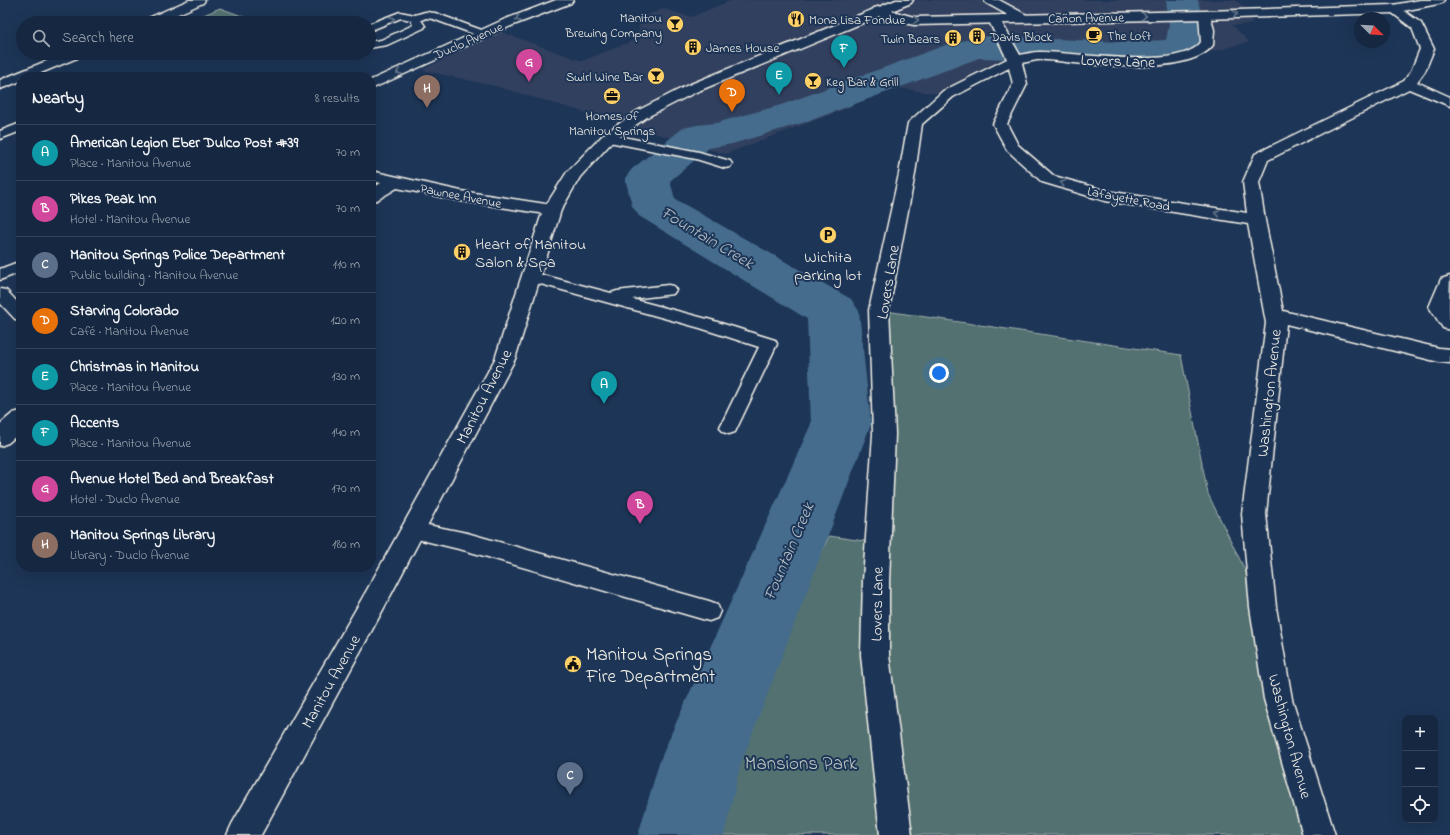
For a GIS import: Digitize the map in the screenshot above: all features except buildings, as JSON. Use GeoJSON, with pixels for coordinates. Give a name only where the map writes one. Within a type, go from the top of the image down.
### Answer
{"type":"FeatureCollection","features":[{"type":"Feature","properties":{"kind":"street"},"geometry":{"type":"LineString","coordinates":[[164,16],[199,0]]}},
{"type":"Feature","properties":{"kind":"street","name":"Duclo Avenue"},"geometry":{"type":"LineString","coordinates":[[376,83],[483,34],[567,0]]}},
{"type":"Feature","properties":{"kind":"street","name":"Manitou Avenue"},"geometry":{"type":"LineString","coordinates":[[243,835],[376,598],[505,359],[552,210],[573,174],[608,138],[642,114],[691,89],[780,51],[907,0]]}},
{"type":"Feature","properties":{"kind":"street"},"geometry":{"type":"LineString","coordinates":[[990,0],[1021,18]]}},
{"type":"Feature","properties":{"kind":"street","name":"Cañon Avenue"},"geometry":{"type":"LineString","coordinates":[[878,11],[898,18],[914,21],[1165,16],[1393,9],[1438,0]]}},
{"type":"Feature","properties":{"kind":"street"},"geometry":{"type":"LineString","coordinates":[[1393,9],[1417,26],[1427,49],[1418,70],[1409,84],[1450,102]]}},
{"type":"Feature","properties":{"kind":"street","name":"Lovers Lane"},"geometry":{"type":"LineString","coordinates":[[896,835],[875,655],[876,581],[884,434],[879,310],[907,174],[915,123],[948,94],[1011,51],[1038,56],[1149,62],[1194,56],[1203,50],[1207,44],[1208,36],[1201,15]]}},
{"type":"Feature","properties":{"kind":"street","name":"Lafayette Road"},"geometry":{"type":"LineString","coordinates":[[994,19],[1011,51],[1020,84],[1000,124],[1012,146],[1048,179],[1105,196],[1256,220]]}},
{"type":"Feature","properties":{"kind":"street"},"geometry":{"type":"LineString","coordinates":[[31,72],[60,60]]}},
{"type":"Feature","properties":{"kind":"street"},"geometry":{"type":"LineString","coordinates":[[0,85],[16,78]]}},
{"type":"Feature","properties":{"kind":"street","name":"Washington Avenue"},"geometry":{"type":"LineString","coordinates":[[1319,835],[1278,699],[1263,607],[1254,514],[1276,323],[1256,220],[1251,182],[1261,157],[1409,84]]}},
{"type":"Feature","properties":{"kind":"street"},"geometry":{"type":"LineString","coordinates":[[0,85],[16,90]]}},
{"type":"Feature","properties":{"kind":"street","name":"Pawnee Avenue"},"geometry":{"type":"LineString","coordinates":[[376,177],[510,204],[552,210]]}},
{"type":"Feature","properties":{"kind":"street"},"geometry":{"type":"LineString","coordinates":[[376,193],[395,182]]}},
{"type":"Feature","properties":{"kind":"street"},"geometry":{"type":"LineString","coordinates":[[1450,282],[1448,283],[1439,308],[1450,323]]}},
{"type":"Feature","properties":{"kind":"street"},"geometry":{"type":"LineString","coordinates":[[1274,315],[1450,356]]}},
{"type":"Feature","properties":{"kind":"street"},"geometry":{"type":"LineString","coordinates":[[0,437],[16,423]]}},
{"type":"Feature","properties":{"kind":"lane"},"geometry":{"type":"LineString","coordinates":[[376,25],[400,15],[416,18],[425,15],[435,16],[483,34]]}},
{"type":"Feature","properties":{"kind":"lane"},"geometry":{"type":"LineString","coordinates":[[376,44],[383,43],[420,26],[416,22],[416,18]]}},
{"type":"Feature","properties":{"kind":"lane"},"geometry":{"type":"LineString","coordinates":[[0,135],[16,130]]}},
{"type":"Feature","properties":{"kind":"lane"},"geometry":{"type":"LineString","coordinates":[[608,138],[699,156],[725,164]]}},
{"type":"Feature","properties":{"kind":"lane"},"geometry":{"type":"LineString","coordinates":[[0,275],[16,268]]}},
{"type":"Feature","properties":{"kind":"lane"},"geometry":{"type":"LineString","coordinates":[[531,276],[705,324],[769,344],[729,427]]}},
{"type":"Feature","properties":{"kind":"lane"},"geometry":{"type":"LineString","coordinates":[[607,297],[668,290]]}},
{"type":"Feature","properties":{"kind":"lane"},"geometry":{"type":"LineString","coordinates":[[0,294],[16,310]]}},
{"type":"Feature","properties":{"kind":"lane"},"geometry":{"type":"LineString","coordinates":[[413,530],[468,542],[709,611]]}},
{"type":"Feature","properties":{"kind":"shaded area"},"geometry":{"type":"Polygon","coordinates":[[[732,0],[1235,0],[1244,7],[1253,24],[1232,25],[1249,42],[1182,59],[1149,62],[1038,56],[1015,60],[948,94],[894,87],[840,111],[725,154],[495,86],[422,70],[501,32],[582,61],[637,39],[641,17],[664,9],[691,17],[732,0]]]}},
{"type":"Feature","properties":{"kind":"green space"},"geometry":{"type":"Polygon","coordinates":[[[220,8],[242,16],[201,16],[220,8]]]}},
{"type":"Feature","properties":{"kind":"green space"},"geometry":{"type":"Polygon","coordinates":[[[879,310],[1181,355],[1208,494],[1263,607],[1319,835],[902,835],[875,655],[879,310]]]}},
{"type":"Feature","properties":{"kind":"green space","name":"Mansions Park"},"geometry":{"type":"Polygon","coordinates":[[[829,536],[871,542],[884,835],[692,835],[701,797],[829,536]]]}},
{"type":"Feature","properties":{"kind":"waterway","name":"Fountain Creek"},"geometry":{"type":"LineString","coordinates":[[681,835],[700,763],[841,424],[833,311],[655,206],[647,178],[697,137],[718,135],[795,113],[959,53],[978,48],[989,47],[1119,53],[1167,50],[1178,47],[1185,37],[1186,31],[1182,0]]}},
{"type":"Feature","properties":{"kind":"place","name":"Mona Lisa Fondue"},"geometry":{"type":"Point","coordinates":[796,19]}},
{"type":"Feature","properties":{"kind":"place","name":"Manitou Brewing Company"},"geometry":{"type":"Point","coordinates":[675,24]}},
{"type":"Feature","properties":{"kind":"place","name":"The Loft"},"geometry":{"type":"Point","coordinates":[1094,35]}},
{"type":"Feature","properties":{"kind":"place","name":"Davis Block"},"geometry":{"type":"Point","coordinates":[977,36]}},
{"type":"Feature","properties":{"kind":"place","name":"Twin Bears"},"geometry":{"type":"Point","coordinates":[953,38]}},
{"type":"Feature","properties":{"kind":"place","name":"James House"},"geometry":{"type":"Point","coordinates":[693,47]}},
{"type":"Feature","properties":{"kind":"place","name":"Accents"},"geometry":{"type":"Point","coordinates":[844,68]}},
{"type":"Feature","properties":{"kind":"place","name":"Swirl Wine Bar"},"geometry":{"type":"Point","coordinates":[656,76]}},
{"type":"Feature","properties":{"kind":"place","name":"Keg Bar & Grill"},"geometry":{"type":"Point","coordinates":[813,81]}},
{"type":"Feature","properties":{"kind":"place","name":"Avenue Hotel Bed and Breakfast"},"geometry":{"type":"Point","coordinates":[529,82]}},
{"type":"Feature","properties":{"kind":"place","name":"Christmas in Manitou"},"geometry":{"type":"Point","coordinates":[779,95]}},
{"type":"Feature","properties":{"kind":"place","name":"Homes of Manitou Springs"},"geometry":{"type":"Point","coordinates":[612,96]}},
{"type":"Feature","properties":{"kind":"place","name":"Manitou Springs Library"},"geometry":{"type":"Point","coordinates":[427,108]}},
{"type":"Feature","properties":{"kind":"place","name":"Starving Colorado"},"geometry":{"type":"Point","coordinates":[732,112]}},
{"type":"Feature","properties":{"kind":"place","name":"Wichita parking lot"},"geometry":{"type":"Point","coordinates":[828,235]}},
{"type":"Feature","properties":{"kind":"place","name":"Heart of Manitou Salon & Spa"},"geometry":{"type":"Point","coordinates":[462,252]}},
{"type":"Feature","properties":{"kind":"place","name":"American Legion Eber Dulco Post #39"},"geometry":{"type":"Point","coordinates":[604,404]}},
{"type":"Feature","properties":{"kind":"place","name":"Pikes Peak Inn"},"geometry":{"type":"Point","coordinates":[640,524]}},
{"type":"Feature","properties":{"kind":"place","name":"Manitou Springs Fire Department"},"geometry":{"type":"Point","coordinates":[573,664]}},
{"type":"Feature","properties":{"kind":"place","name":"Manitou Springs Police Department"},"geometry":{"type":"Point","coordinates":[570,795]}}]}
